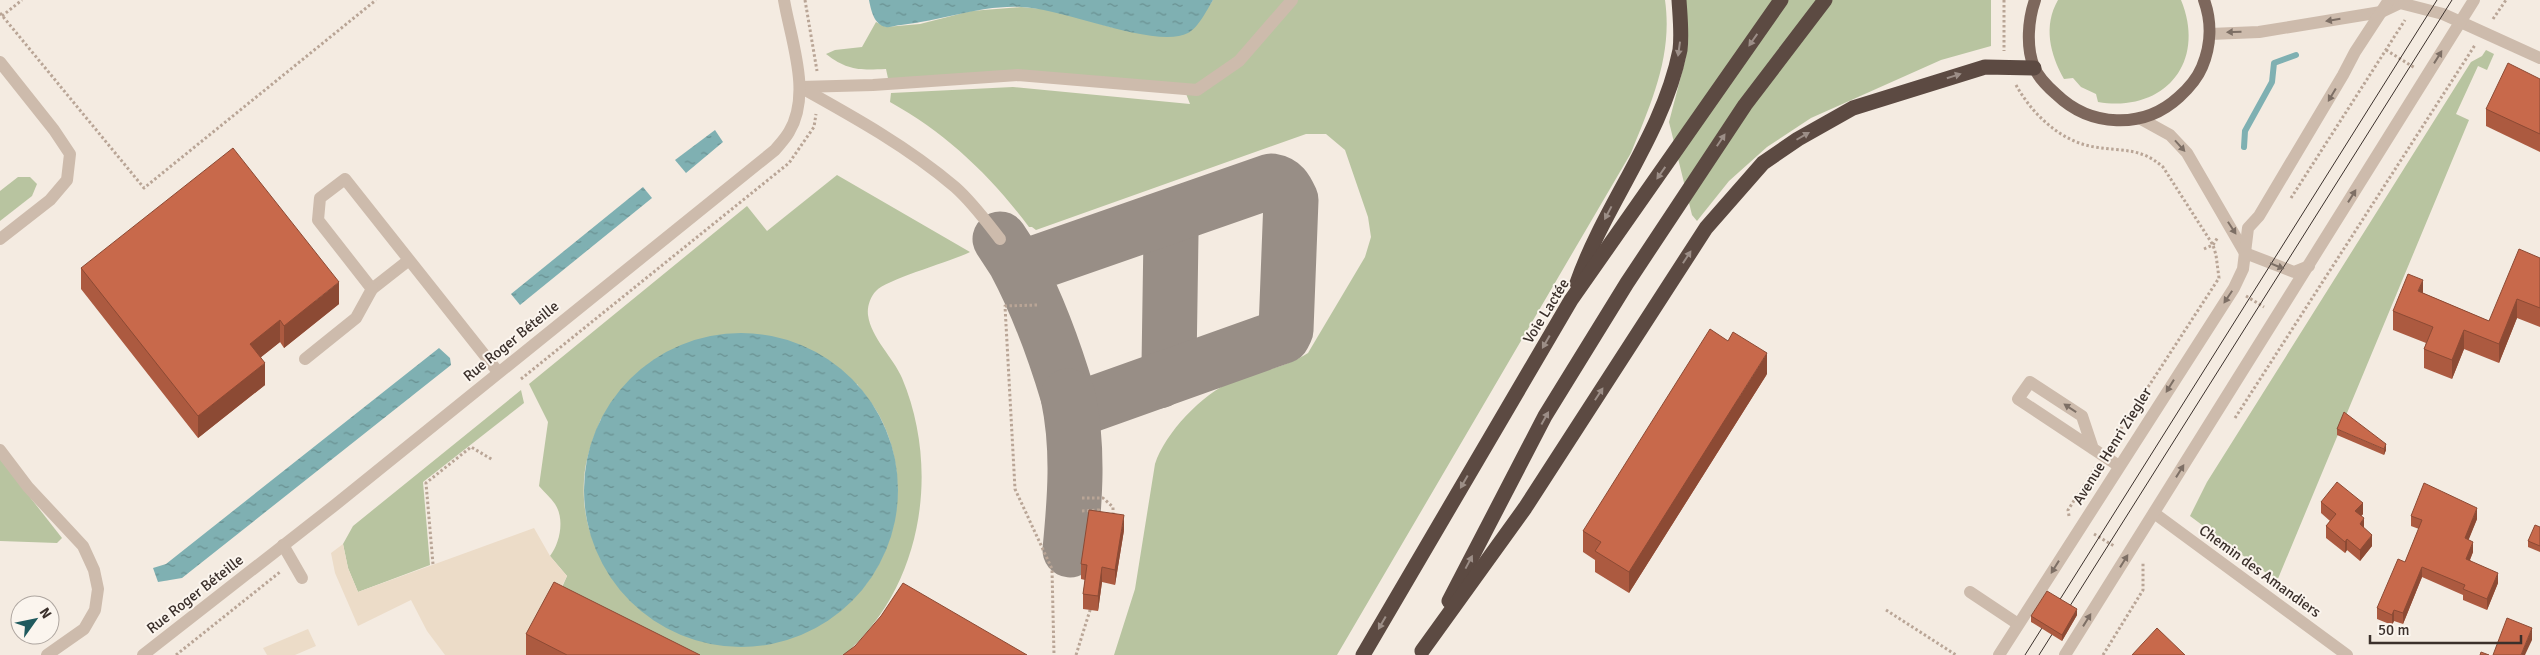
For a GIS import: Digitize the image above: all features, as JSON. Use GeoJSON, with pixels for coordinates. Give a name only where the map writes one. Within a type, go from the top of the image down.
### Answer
{"type":"FeatureCollection","features":[{"type":"Feature","properties":{"kind":"highway"},"geometry":{"type":"LineString","coordinates":[[1571,300],[1588,251],[1657,121],[1680,49],[1679,0]]}},
{"type":"Feature","properties":{"kind":"highway","name":"Voie Lactée"},"geometry":{"type":"LineString","coordinates":[[1363,655],[1571,300],[1781,0]]}},
{"type":"Feature","properties":{"kind":"highway"},"geometry":{"type":"LineString","coordinates":[[1421,653],[1545,416],[1627,283],[1745,105],[1826,0]]}},
{"type":"Feature","properties":{"kind":"highway"},"geometry":{"type":"LineString","coordinates":[[1421,653],[1525,508],[1706,228],[1763,163],[1798,139],[1853,108],[1985,67],[2034,68]]}},
{"type":"Feature","properties":{"kind":"main road"},"geometry":{"type":"LineString","coordinates":[[2023,0],[2033,6],[2028,30],[2034,68],[2049,88],[2067,105],[2090,117],[2115,121],[2141,119],[2168,107],[2190,87],[2206,57],[2210,34],[2204,0]]}},
{"type":"Feature","properties":{"kind":"street","name":"Rue Roger Béteille"},"geometry":{"type":"LineString","coordinates":[[143,655],[775,150],[789,132],[796,116],[800,87],[784,0]]}},
{"type":"Feature","properties":{"kind":"street"},"geometry":{"type":"LineString","coordinates":[[800,87],[872,85],[1018,75],[1197,90],[1239,61],[1292,0]]}},
{"type":"Feature","properties":{"kind":"street","name":"Avenue Henri Ziegler"},"geometry":{"type":"LineString","coordinates":[[1999,655],[2080,525],[2234,288],[2243,269],[2248,228],[2259,216],[2343,76],[2355,52],[2389,0]]}},
{"type":"Feature","properties":{"kind":"street"},"geometry":{"type":"LineString","coordinates":[[2065,655],[2474,0]]}},
{"type":"Feature","properties":{"kind":"street"},"geometry":{"type":"LineString","coordinates":[[2210,34],[2259,32],[2381,12],[2400,3],[2443,14],[2540,58]]}},
{"type":"Feature","properties":{"kind":"street"},"geometry":{"type":"LineString","coordinates":[[0,62],[54,130],[70,154],[67,180],[50,200],[0,240]]}},
{"type":"Feature","properties":{"kind":"street"},"geometry":{"type":"LineString","coordinates":[[800,87],[864,121],[956,187],[979,211],[1000,239]]}},
{"type":"Feature","properties":{"kind":"street"},"geometry":{"type":"LineString","coordinates":[[2141,119],[2170,135],[2187,153],[2245,253],[2294,272],[2309,266]]}},
{"type":"Feature","properties":{"kind":"street"},"geometry":{"type":"LineString","coordinates":[[372,289],[318,220],[320,198],[344,179],[498,372]]}},
{"type":"Feature","properties":{"kind":"street"},"geometry":{"type":"LineString","coordinates":[[305,360],[356,318],[372,289],[409,260]]}},
{"type":"Feature","properties":{"kind":"street"},"geometry":{"type":"LineString","coordinates":[[2093,449],[2082,416],[2030,382],[2018,399],[2093,449],[2119,466]]}},
{"type":"Feature","properties":{"kind":"street"},"geometry":{"type":"LineString","coordinates":[[0,450],[28,487],[83,546],[94,570],[98,589],[96,610],[84,629],[47,655]]}},
{"type":"Feature","properties":{"kind":"street","name":"Chemin des Amandiers"},"geometry":{"type":"LineString","coordinates":[[2154,513],[2347,655]]}},
{"type":"Feature","properties":{"kind":"street"},"geometry":{"type":"LineString","coordinates":[[283,545],[302,578]]}},
{"type":"Feature","properties":{"kind":"street"},"geometry":{"type":"LineString","coordinates":[[1970,592],[2018,624]]}},
{"type":"Feature","properties":{"kind":"path"},"geometry":{"type":"LineString","coordinates":[[22,0],[1,14],[144,188],[376,0]]}},
{"type":"Feature","properties":{"kind":"path"},"geometry":{"type":"LineString","coordinates":[[2004,0],[2004,54]]}},
{"type":"Feature","properties":{"kind":"path"},"geometry":{"type":"LineString","coordinates":[[2492,20],[2506,0]]}},
{"type":"Feature","properties":{"kind":"path"},"geometry":{"type":"LineString","coordinates":[[2290,200],[2404,21]]}},
{"type":"Feature","properties":{"kind":"path"},"geometry":{"type":"LineString","coordinates":[[2234,288],[2293,326],[2477,42]]}},
{"type":"Feature","properties":{"kind":"path"},"geometry":{"type":"LineString","coordinates":[[2014,80],[2024,99],[2037,115],[2058,132],[2094,147],[2136,151],[2151,156],[2163,167],[2216,255],[2219,278],[2111,445]]}},
{"type":"Feature","properties":{"kind":"path"},"geometry":{"type":"LineString","coordinates":[[1036,305],[1005,306],[1015,489],[1052,569],[1054,655]]}},
{"type":"Feature","properties":{"kind":"path"},"geometry":{"type":"LineString","coordinates":[[433,564],[426,482],[468,448],[493,460]]}},
{"type":"Feature","properties":{"kind":"path"},"geometry":{"type":"LineString","coordinates":[[2096,466],[2068,510],[2068,516],[2128,555]]}},
{"type":"Feature","properties":{"kind":"path"},"geometry":{"type":"LineString","coordinates":[[1082,498],[1103,498],[1113,507],[1113,521]]}},
{"type":"Feature","properties":{"kind":"path"},"geometry":{"type":"LineString","coordinates":[[1082,511],[1099,510],[1099,518]]}},
{"type":"Feature","properties":{"kind":"path"},"geometry":{"type":"LineString","coordinates":[[2103,655],[2144,590],[2142,563]]}},
{"type":"Feature","properties":{"kind":"path"},"geometry":{"type":"LineString","coordinates":[[1076,655],[1083,638],[1092,598]]}},
{"type":"Feature","properties":{"kind":"path"},"geometry":{"type":"LineString","coordinates":[[1886,610],[1956,655]]}},
{"type":"Feature","properties":{"kind":"green space"},"geometry":{"type":"Polygon","coordinates":[[[1213,0],[1665,0],[1667,21],[1663,60],[1653,97],[1631,153],[1337,655],[1114,655],[1135,589],[1155,464],[1167,440],[1197,405],[1221,387],[1233,381],[1290,362],[1308,353],[1365,257],[1371,237],[1368,217],[1345,150],[1326,134],[1306,134],[1036,230],[1029,227],[983,173],[949,142],[930,127],[890,102],[891,93],[1013,87],[1190,104],[1185,91],[1016,78],[889,83],[886,69],[854,68],[841,64],[826,54],[835,50],[862,47],[876,22],[886,27],[920,24],[971,11],[1021,7],[1053,10],[1114,28],[1201,18],[1213,0]]]}},
{"type":"Feature","properties":{"kind":"green space"},"geometry":{"type":"Polygon","coordinates":[[[1685,0],[1991,0],[1991,46],[1941,60],[1811,118],[1767,147],[1729,181],[1697,221],[1692,215],[1669,122],[1686,57],[1685,0]]]}},
{"type":"Feature","properties":{"kind":"green space"},"geometry":{"type":"Polygon","coordinates":[[[2058,0],[2181,0],[2188,23],[2188,44],[2184,63],[2174,79],[2160,91],[2142,100],[2122,103],[2098,102],[2096,94],[2081,87],[2073,78],[2064,79],[2055,60],[2050,40],[2050,30],[2053,10],[2058,0]]]}},
{"type":"Feature","properties":{"kind":"green space"},"geometry":{"type":"Polygon","coordinates":[[[2486,50],[2494,54],[2487,70],[2478,66],[2456,114],[2469,120],[2277,581],[2190,516],[2207,482],[2471,62],[2482,56],[2486,50]]]}},
{"type":"Feature","properties":{"kind":"green space"},"geometry":{"type":"Polygon","coordinates":[[[837,175],[970,252],[882,286],[874,293],[869,305],[868,315],[873,332],[902,378],[914,414],[920,451],[921,489],[917,526],[907,562],[891,597],[870,628],[844,655],[683,655],[560,592],[567,576],[550,556],[559,538],[560,517],[552,499],[539,486],[548,422],[529,384],[747,206],[767,231],[837,175]],[[857,384],[601,419],[592,442],[584,480],[588,526],[606,564],[633,592],[669,613],[710,625],[753,628],[797,624],[838,612],[855,597],[874,572],[888,543],[896,511],[897,478],[891,446],[879,415],[857,384]]]}},
{"type":"Feature","properties":{"kind":"green space"},"geometry":{"type":"Polygon","coordinates":[[[18,177],[30,177],[37,184],[32,196],[0,221],[0,191],[18,177]]]}},
{"type":"Feature","properties":{"kind":"green space"},"geometry":{"type":"Polygon","coordinates":[[[521,390],[524,403],[423,482],[430,565],[358,592],[348,568],[343,544],[353,526],[521,390]]]}},
{"type":"Feature","properties":{"kind":"green space"},"geometry":{"type":"Polygon","coordinates":[[[0,459],[62,538],[57,543],[0,541],[0,459]]]}},
{"type":"Feature","properties":{"kind":"shaded area"},"geometry":{"type":"Polygon","coordinates":[[[534,528],[550,556],[567,576],[527,655],[445,655],[427,631],[411,600],[358,626],[335,573],[331,553],[343,544],[348,568],[358,592],[534,528]]]}},
{"type":"Feature","properties":{"kind":"shaded area"},"geometry":{"type":"Polygon","coordinates":[[[308,629],[316,646],[295,655],[267,655],[263,648],[308,629]]]}},
{"type":"Feature","properties":{"kind":"water"},"geometry":{"type":"Polygon","coordinates":[[[869,0],[1213,0],[1192,31],[1174,37],[1132,33],[1039,9],[1021,7],[991,8],[888,27],[882,26],[876,20],[869,0]]]}},
{"type":"Feature","properties":{"kind":"water"},"geometry":{"type":"Polygon","coordinates":[[[715,130],[723,142],[686,173],[675,160],[715,130]]]}},
{"type":"Feature","properties":{"kind":"water"},"geometry":{"type":"Polygon","coordinates":[[[643,187],[652,198],[520,305],[511,294],[643,187]]]}},
{"type":"Feature","properties":{"kind":"water"},"geometry":{"type":"Polygon","coordinates":[[[741,333],[772,336],[801,345],[828,360],[852,379],[871,403],[886,430],[895,459],[898,490],[895,521],[886,550],[871,577],[852,601],[828,620],[801,635],[772,644],[741,647],[710,644],[681,635],[654,620],[630,601],[611,577],[596,550],[587,521],[584,490],[587,459],[596,430],[611,403],[630,379],[654,360],[681,345],[710,336],[741,333]]]}},
{"type":"Feature","properties":{"kind":"water"},"geometry":{"type":"Polygon","coordinates":[[[439,348],[450,358],[451,365],[182,578],[158,582],[153,568],[166,564],[439,348]]]}},
{"type":"Feature","properties":{"kind":"building"},"geometry":{"type":"Polygon","coordinates":[[[2508,63],[2540,79],[2540,134],[2486,109],[2508,63]]]}},
{"type":"Feature","properties":{"kind":"building"},"geometry":{"type":"Polygon","coordinates":[[[233,148],[339,282],[284,326],[280,320],[250,344],[265,363],[198,416],[81,268],[233,148]]]}},
{"type":"Feature","properties":{"kind":"building"},"geometry":{"type":"Polygon","coordinates":[[[2519,249],[2540,258],[2540,308],[2517,299],[2499,344],[2464,330],[2452,360],[2424,349],[2433,327],[2393,311],[2408,274],[2423,280],[2418,291],[2489,321],[2519,249]]]}},
{"type":"Feature","properties":{"kind":"building"},"geometry":{"type":"Polygon","coordinates":[[[1710,329],[1728,341],[1733,332],[1767,353],[1629,572],[1595,551],[1601,542],[1583,531],[1710,329]]]}},
{"type":"Feature","properties":{"kind":"building"},"geometry":{"type":"Polygon","coordinates":[[[2344,412],[2386,444],[2384,449],[2337,429],[2344,412]]]}},
{"type":"Feature","properties":{"kind":"building"},"geometry":{"type":"Polygon","coordinates":[[[2337,482],[2363,503],[2355,511],[2364,518],[2360,524],[2372,535],[2360,550],[2347,539],[2345,542],[2326,526],[2336,514],[2321,502],[2337,482]]]}},
{"type":"Feature","properties":{"kind":"building"},"geometry":{"type":"Polygon","coordinates":[[[2424,483],[2477,508],[2465,538],[2473,542],[2466,559],[2498,573],[2487,599],[2463,589],[2465,585],[2422,567],[2403,613],[2394,610],[2392,615],[2377,608],[2398,559],[2405,562],[2422,520],[2411,516],[2424,483]]]}},
{"type":"Feature","properties":{"kind":"building"},"geometry":{"type":"Polygon","coordinates":[[[1089,510],[1124,515],[1115,570],[1102,567],[1098,596],[1083,594],[1087,565],[1081,564],[1089,510]]]}},
{"type":"Feature","properties":{"kind":"building"},"geometry":{"type":"Polygon","coordinates":[[[2535,525],[2540,527],[2540,546],[2528,541],[2535,525]]]}},
{"type":"Feature","properties":{"kind":"building"},"geometry":{"type":"Polygon","coordinates":[[[554,582],[700,655],[567,655],[526,634],[554,582]]]}},
{"type":"Feature","properties":{"kind":"building"},"geometry":{"type":"Polygon","coordinates":[[[903,583],[1027,655],[843,655],[855,646],[881,616],[903,583]]]}},
{"type":"Feature","properties":{"kind":"building"},"geometry":{"type":"Polygon","coordinates":[[[2047,591],[2077,609],[2062,635],[2031,616],[2047,591]]]}},
{"type":"Feature","properties":{"kind":"building"},"geometry":{"type":"Polygon","coordinates":[[[2507,618],[2532,628],[2521,655],[2493,655],[2507,618]]]}},
{"type":"Feature","properties":{"kind":"building"},"geometry":{"type":"Polygon","coordinates":[[[2157,628],[2185,655],[2132,655],[2157,628]]]}},
{"type":"Feature","properties":{"kind":"waterway"},"geometry":{"type":"LineString","coordinates":[[2244,147],[2245,131],[2272,82],[2274,63],[2296,55]]}},
{"type":"Feature","properties":{"kind":"taxiway"},"geometry":{"type":"LineString","coordinates":[[1000,239],[1015,262],[1027,266],[1271,181],[1284,187],[1291,200],[1286,330],[1283,336],[1087,406],[1075,403],[1068,396],[1045,328],[1015,262]]}},
{"type":"Feature","properties":{"kind":"taxiway"},"geometry":{"type":"LineString","coordinates":[[1155,222],[1164,223],[1171,235],[1169,365],[1167,372],[1159,381]]}},
{"type":"Feature","properties":{"kind":"taxiway"},"geometry":{"type":"LineString","coordinates":[[1068,396],[1075,454],[1070,550]]}},
{"type":"Feature","properties":{"kind":"tram line"},"geometry":{"type":"LineString","coordinates":[[2025,655],[2437,0]]}},
{"type":"Feature","properties":{"kind":"tram line"},"geometry":{"type":"LineString","coordinates":[[2039,655],[2452,0]]}}]}
